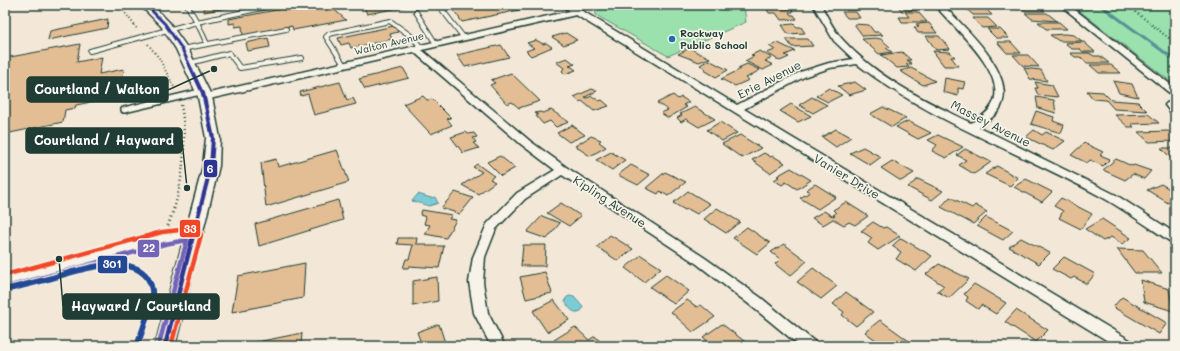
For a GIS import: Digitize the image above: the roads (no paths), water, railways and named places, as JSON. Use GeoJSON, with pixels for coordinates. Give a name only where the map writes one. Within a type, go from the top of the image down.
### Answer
{"type":"FeatureCollection","features":[{"type":"Feature","properties":{"kind":"main road"},"geometry":{"type":"LineString","coordinates":[[146,5],[168,29],[190,64],[204,94],[213,138],[211,166],[165,346]]}},
{"type":"Feature","properties":{"kind":"street","name":"Vanier Drive"},"geometry":{"type":"LineString","coordinates":[[566,5],[1128,346]]}},
{"type":"Feature","properties":{"kind":"street","name":"Massey Avenue"},"geometry":{"type":"LineString","coordinates":[[817,5],[837,39],[882,79],[916,100],[1112,198],[1175,238]]}},
{"type":"Feature","properties":{"kind":"street"},"geometry":{"type":"LineString","coordinates":[[939,5],[986,57],[995,70],[999,82],[997,105],[971,128]]}},
{"type":"Feature","properties":{"kind":"street"},"geometry":{"type":"LineString","coordinates":[[1064,5],[1175,93]]}},
{"type":"Feature","properties":{"kind":"street","name":"Walton Avenue"},"geometry":{"type":"LineString","coordinates":[[204,94],[344,65],[578,12]]}},
{"type":"Feature","properties":{"kind":"street","name":"Kipling Avenue"},"geometry":{"type":"LineString","coordinates":[[418,48],[526,143],[562,170],[701,261],[755,301],[810,346]]}},
{"type":"Feature","properties":{"kind":"street","name":"Erie Avenue"},"geometry":{"type":"LineString","coordinates":[[736,109],[803,74],[829,66],[860,61]]}},
{"type":"Feature","properties":{"kind":"street"},"geometry":{"type":"LineString","coordinates":[[1175,103],[1170,105],[1175,112]]}},
{"type":"Feature","properties":{"kind":"street"},"geometry":{"type":"LineString","coordinates":[[498,346],[481,313],[476,282],[479,257],[491,228],[521,196],[562,170]]}},
{"type":"Feature","properties":{"kind":"street"},"geometry":{"type":"LineString","coordinates":[[5,281],[164,238],[195,233]]}},
{"type":"Feature","properties":{"kind":"lane"},"geometry":{"type":"LineString","coordinates":[[187,5],[207,44]]}},
{"type":"Feature","properties":{"kind":"lane"},"geometry":{"type":"LineString","coordinates":[[90,51],[168,29],[256,7],[276,5]]}},
{"type":"Feature","properties":{"kind":"lane"},"geometry":{"type":"LineString","coordinates":[[440,7],[464,38]]}},
{"type":"Feature","properties":{"kind":"lane"},"geometry":{"type":"LineString","coordinates":[[416,12],[436,44]]}},
{"type":"Feature","properties":{"kind":"lane"},"geometry":{"type":"LineString","coordinates":[[344,65],[326,37],[329,34],[390,21],[411,36],[418,48]]}},
{"type":"Feature","properties":{"kind":"lane"},"geometry":{"type":"LineString","coordinates":[[182,50],[286,29]]}},
{"type":"Feature","properties":{"kind":"lane"},"geometry":{"type":"LineString","coordinates":[[190,64],[229,54],[240,68],[302,58]]}},
{"type":"Feature","properties":{"kind":"lane"},"geometry":{"type":"LineString","coordinates":[[124,110],[178,97],[204,94]]}},
{"type":"Feature","properties":{"kind":"water"},"geometry":{"type":"Polygon","coordinates":[[[418,194],[431,198],[435,197],[438,203],[429,206],[412,201],[418,194]]]}},
{"type":"Feature","properties":{"kind":"water"},"geometry":{"type":"Polygon","coordinates":[[[569,296],[574,297],[583,307],[581,311],[576,312],[570,308],[565,301],[569,296]]]}},
{"type":"Feature","properties":{"kind":"waterway"},"geometry":{"type":"LineString","coordinates":[[1100,5],[1175,60]]}},
{"type":"Feature","properties":{"kind":"place","name":"Rockway Public School"},"geometry":{"type":"Point","coordinates":[672,39]}},
{"type":"Feature","properties":{"kind":"place","name":"Courtland / Walton"},"geometry":{"type":"Point","coordinates":[214,69]}},
{"type":"Feature","properties":{"kind":"place","name":"Courtland / Hayward"},"geometry":{"type":"Point","coordinates":[187,188]}},
{"type":"Feature","properties":{"kind":"place","name":"Hayward / Courtland"},"geometry":{"type":"Point","coordinates":[59,259]}}]}
